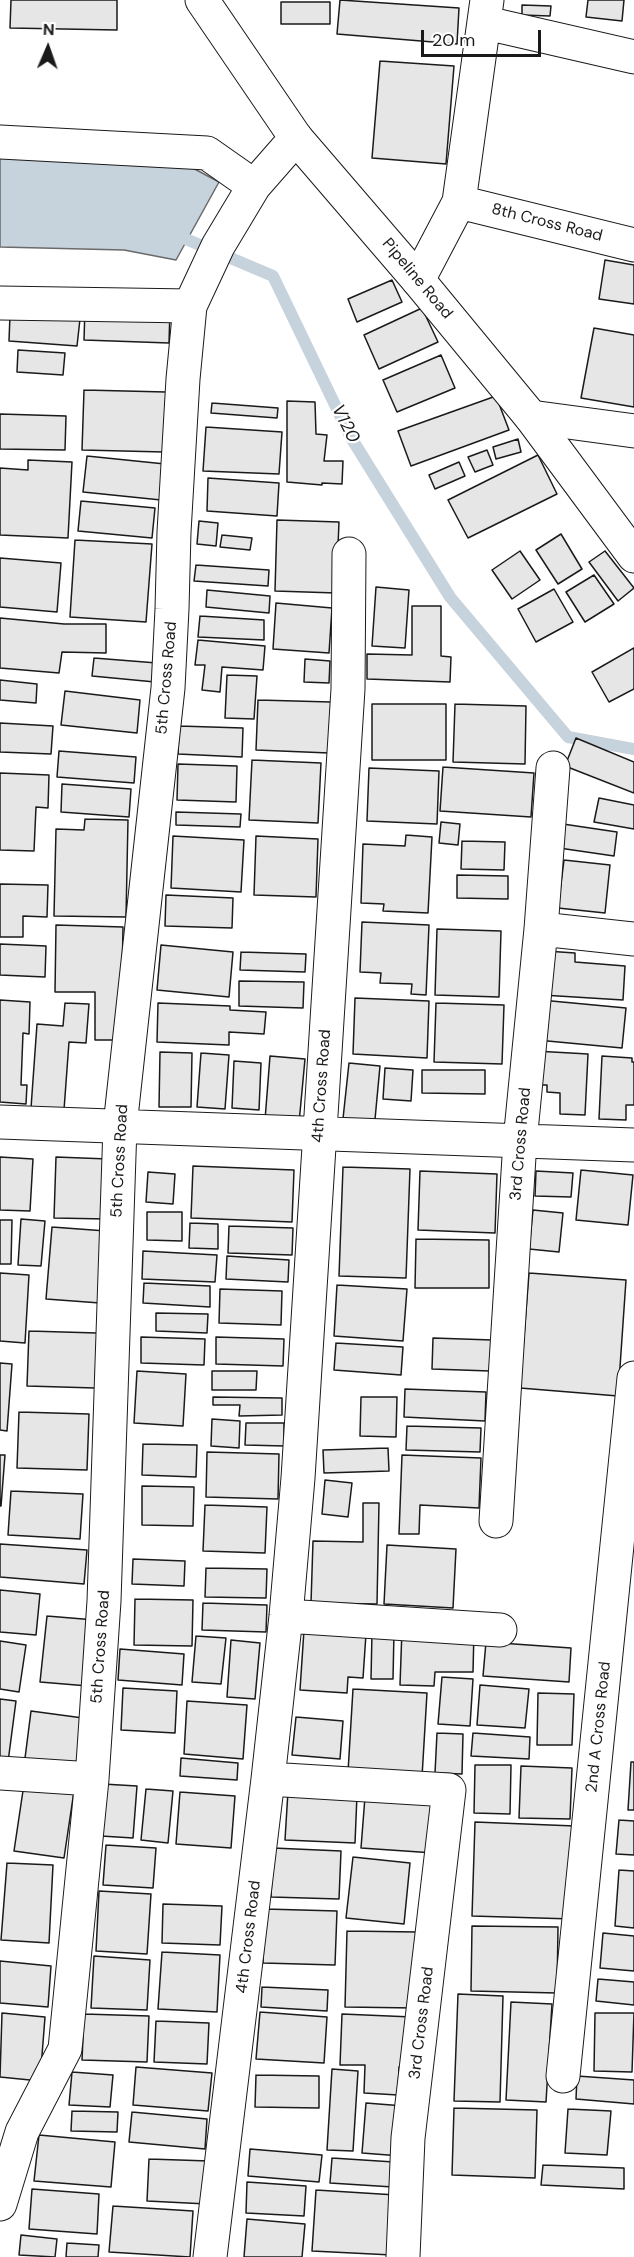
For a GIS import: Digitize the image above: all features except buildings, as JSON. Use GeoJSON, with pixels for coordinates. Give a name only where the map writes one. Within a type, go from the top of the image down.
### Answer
{"type":"FeatureCollection","features":[{"type":"Feature","properties":{"kind":"street","name":"Pipeline Road"},"geometry":{"type":"LineString","coordinates":[[202,0],[296,138],[418,280],[531,417],[634,556]]}},
{"type":"Feature","properties":{"kind":"street"},"geometry":{"type":"LineString","coordinates":[[418,280],[459,202],[487,11],[634,57]]}},
{"type":"Feature","properties":{"kind":"street","name":"5th Cross Road"},"geometry":{"type":"LineString","coordinates":[[0,2204],[22,2132],[64,2049],[92,1779],[104,1601],[120,1126],[168,688],[175,509],[190,306],[218,246],[254,186],[296,138]]}},
{"type":"Feature","properties":{"kind":"street"},"geometry":{"type":"LineString","coordinates":[[0,142],[207,153],[254,186]]}},
{"type":"Feature","properties":{"kind":"street","name":"8th Cross Road"},"geometry":{"type":"LineString","coordinates":[[459,202],[634,245]]}},
{"type":"Feature","properties":{"kind":"street"},"geometry":{"type":"LineString","coordinates":[[0,303],[190,306]]}},
{"type":"Feature","properties":{"kind":"street"},"geometry":{"type":"LineString","coordinates":[[531,417],[634,431]]}},
{"type":"Feature","properties":{"kind":"street","name":"4th Cross Road"},"geometry":{"type":"LineString","coordinates":[[210,2257],[268,1779],[298,1478],[348,689],[349,554]]}},
{"type":"Feature","properties":{"kind":"street","name":"3rd Cross Road"},"geometry":{"type":"LineString","coordinates":[[496,1521],[520,1141],[541,929],[553,768]]}},
{"type":"Feature","properties":{"kind":"street"},"geometry":{"type":"LineString","coordinates":[[541,929],[634,939]]}},
{"type":"Feature","properties":{"kind":"street"},"geometry":{"type":"LineString","coordinates":[[0,1122],[634,1145]]}},
{"type":"Feature","properties":{"kind":"street","name":"2nd A Cross Road"},"geometry":{"type":"LineString","coordinates":[[564,2076],[626,1541],[634,1378]]}},
{"type":"Feature","properties":{"kind":"street"},"geometry":{"type":"LineString","coordinates":[[286,1616],[500,1630]]}},
{"type":"Feature","properties":{"kind":"street"},"geometry":{"type":"LineString","coordinates":[[0,1773],[92,1779]]}},
{"type":"Feature","properties":{"kind":"street","name":"3rd Cross Road"},"geometry":{"type":"LineString","coordinates":[[268,1779],[449,1790],[408,2138],[403,2257]]}},
{"type":"Feature","properties":{"kind":"shaded area"},"geometry":{"type":"Polygon","coordinates":[[[0,152],[174,158],[219,182],[176,260],[124,250],[0,247],[0,152]]]}},
{"type":"Feature","properties":{"kind":"waterway","name":"V120"},"geometry":{"type":"LineString","coordinates":[[174,234],[273,276],[350,436],[450,597],[568,737],[634,749]]}}]}
